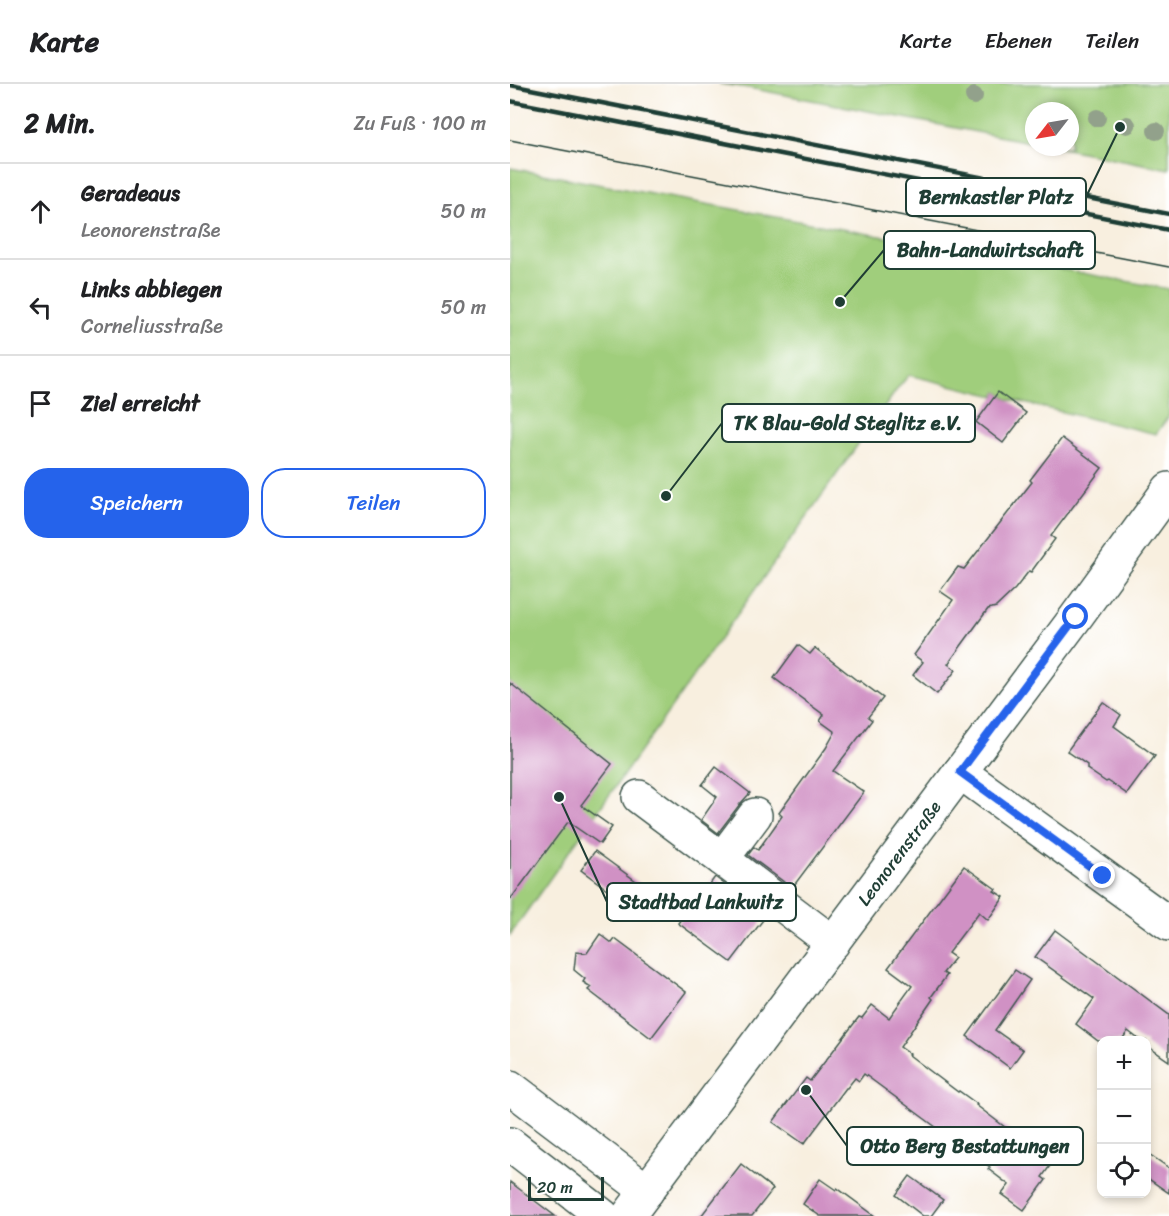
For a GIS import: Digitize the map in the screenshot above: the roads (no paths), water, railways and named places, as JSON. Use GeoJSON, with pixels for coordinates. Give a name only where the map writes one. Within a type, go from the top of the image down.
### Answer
{"type":"FeatureCollection","features":[{"type":"Feature","properties":{"kind":"main road","name":"Leonorenstraße"},"geometry":{"type":"LineString","coordinates":[[638,1203],[1112,569],[1169,489]]}},
{"type":"Feature","properties":{"kind":"main road"},"geometry":{"type":"LineString","coordinates":[[960,772],[1169,924]]}},
{"type":"Feature","properties":{"kind":"main road"},"geometry":{"type":"LineString","coordinates":[[639,797],[833,943]]}},
{"type":"Feature","properties":{"kind":"main road"},"geometry":{"type":"LineString","coordinates":[[722,859],[755,815]]}},
{"type":"Feature","properties":{"kind":"main road"},"geometry":{"type":"LineString","coordinates":[[510,1087],[638,1203]]}},
{"type":"Feature","properties":{"kind":"main road"},"geometry":{"type":"LineString","coordinates":[[510,1144],[603,1216]]}},
{"type":"Feature","properties":{"kind":"tram line"},"geometry":{"type":"LineString","coordinates":[[510,140],[1169,267]]}},
{"type":"Feature","properties":{"kind":"railway"},"geometry":{"type":"LineString","coordinates":[[510,85],[1169,214]]}},
{"type":"Feature","properties":{"kind":"railway"},"geometry":{"type":"LineString","coordinates":[[510,101],[1169,230]]}},
{"type":"Feature","properties":{"kind":"place","name":"Bernkastler Platz"},"geometry":{"type":"Point","coordinates":[1120,127]}},
{"type":"Feature","properties":{"kind":"place","name":"Bahn-Landwirtschaft"},"geometry":{"type":"Point","coordinates":[840,302]}},
{"type":"Feature","properties":{"kind":"place","name":"TK Blau-Gold Steglitz e.V."},"geometry":{"type":"Point","coordinates":[666,496]}},
{"type":"Feature","properties":{"kind":"place","name":"Stadtbad Lankwitz"},"geometry":{"type":"Point","coordinates":[559,797]}},
{"type":"Feature","properties":{"kind":"place","name":"Otto Berg Bestattungen"},"geometry":{"type":"Point","coordinates":[806,1090]}}]}
